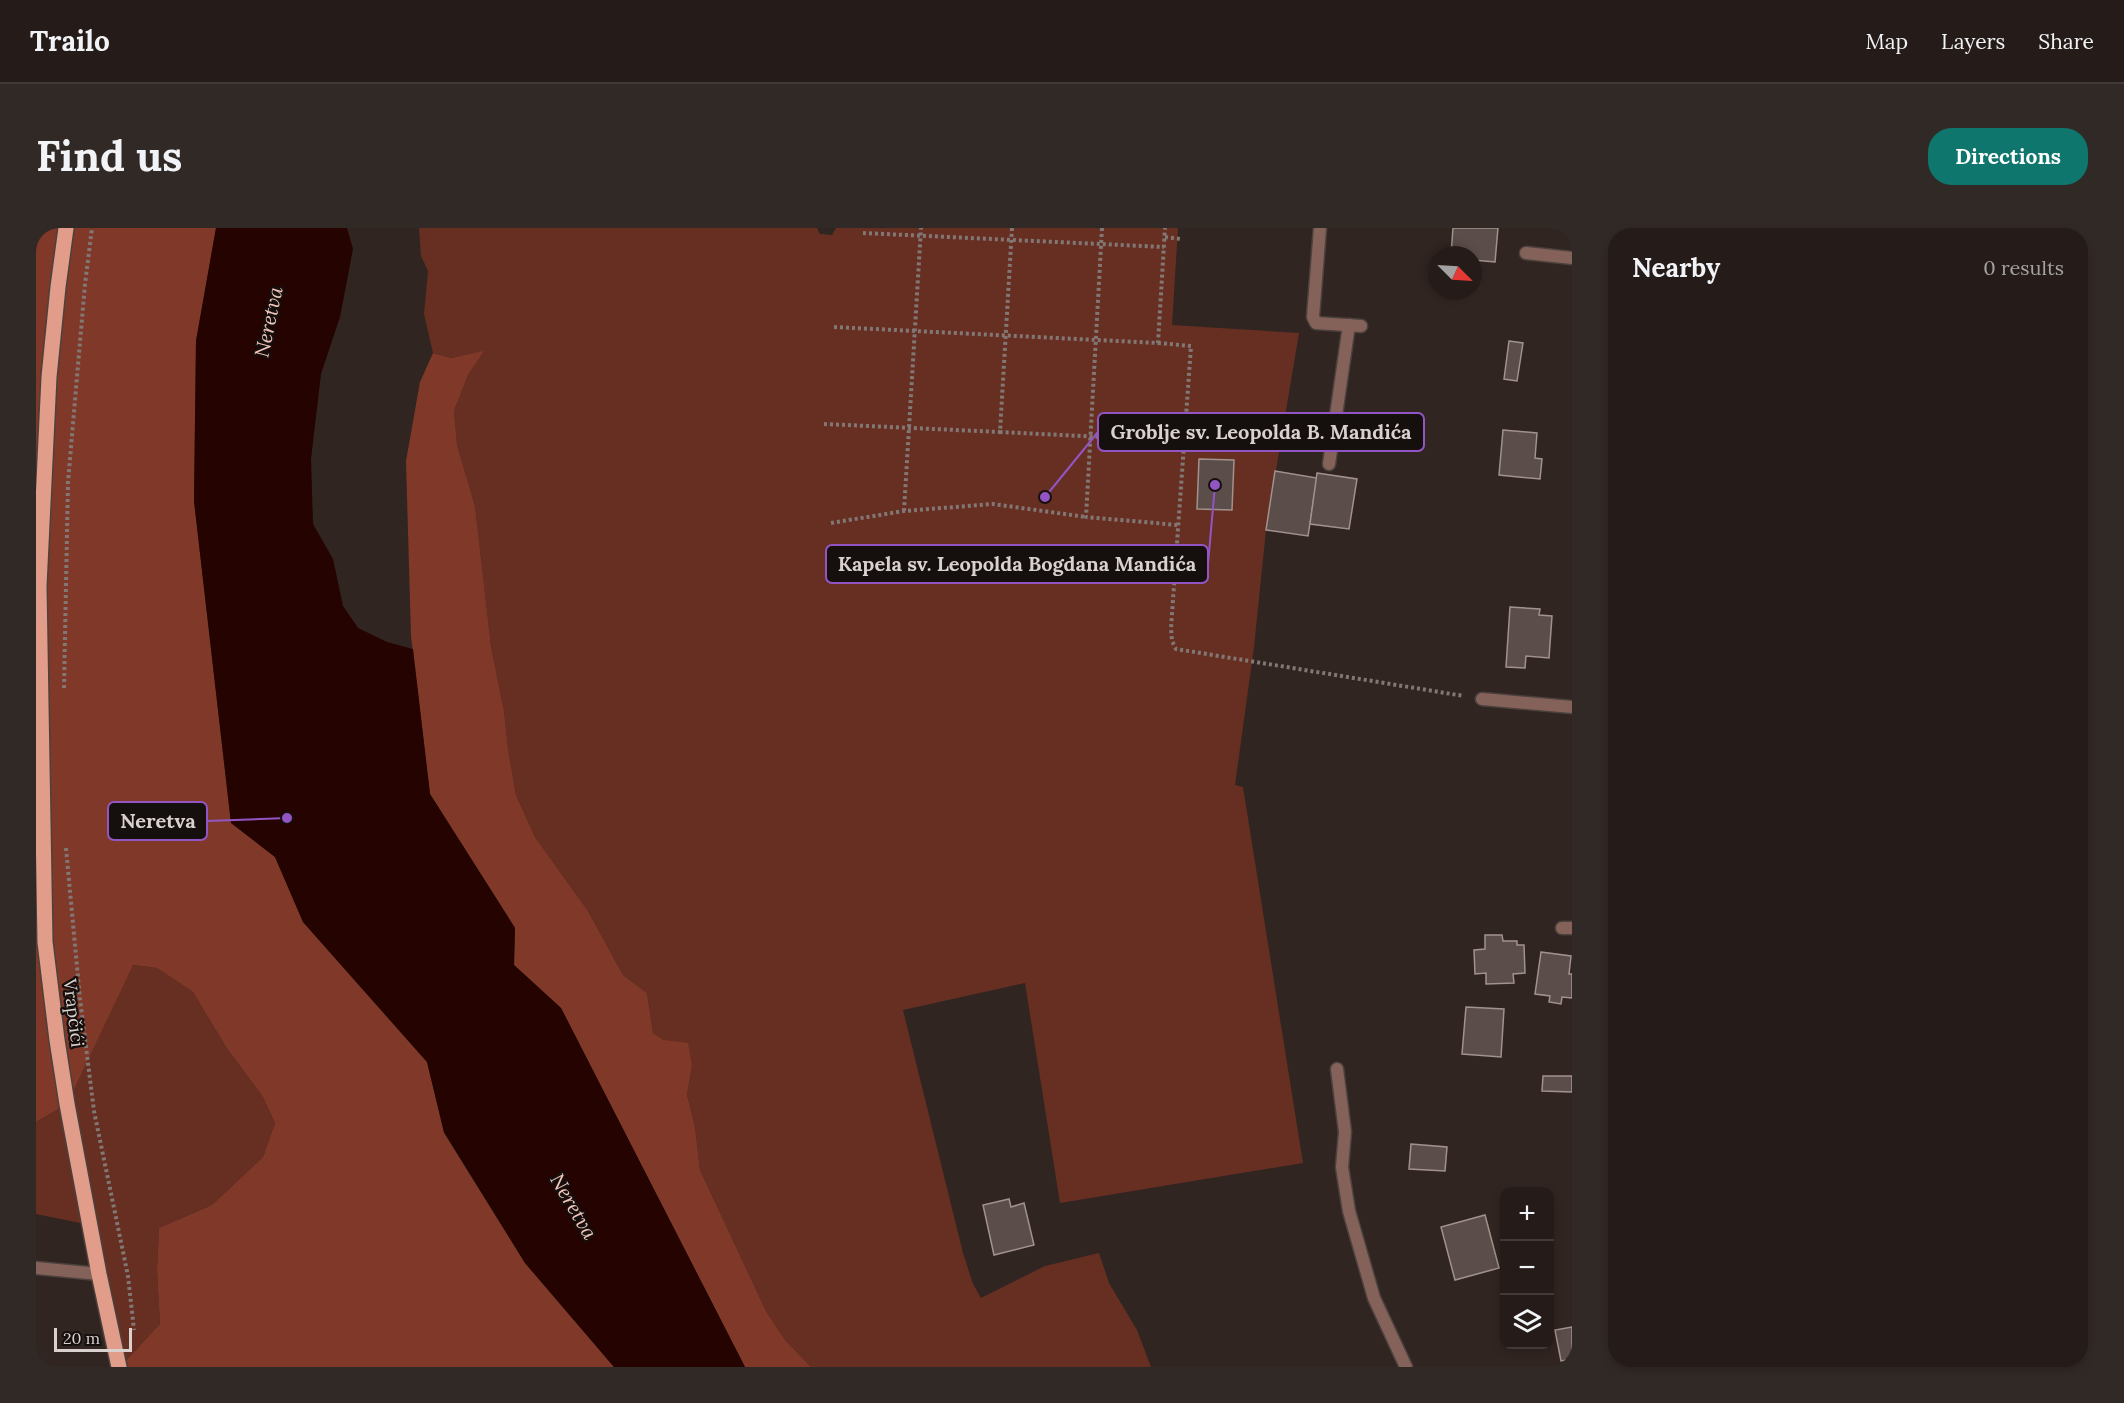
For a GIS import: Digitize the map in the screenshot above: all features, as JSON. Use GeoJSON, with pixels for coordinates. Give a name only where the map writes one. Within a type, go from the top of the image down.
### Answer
{"type":"FeatureCollection","features":[{"type":"Feature","properties":{"kind":"main road","name":"Vrapčići"},"geometry":{"type":"LineString","coordinates":[[66,228],[49,377],[39,576],[45,942],[58,1051],[99,1274],[119,1367]]}},
{"type":"Feature","properties":{"kind":"street"},"geometry":{"type":"LineString","coordinates":[[1320,228],[1313,317],[1316,323],[1355,326],[1329,464]]}},
{"type":"Feature","properties":{"kind":"street"},"geometry":{"type":"LineString","coordinates":[[1526,253],[1572,258]]}},
{"type":"Feature","properties":{"kind":"street"},"geometry":{"type":"LineString","coordinates":[[1482,699],[1572,707]]}},
{"type":"Feature","properties":{"kind":"street"},"geometry":{"type":"LineString","coordinates":[[1336,1070],[1345,1132],[1342,1167],[1349,1211],[1374,1298],[1406,1367]]}},
{"type":"Feature","properties":{"kind":"street"},"geometry":{"type":"LineString","coordinates":[[36,1268],[99,1274]]}},
{"type":"Feature","properties":{"kind":"path"},"geometry":{"type":"LineString","coordinates":[[64,691],[68,482],[92,228]]}},
{"type":"Feature","properties":{"kind":"path"},"geometry":{"type":"LineString","coordinates":[[903,511],[921,228]]}},
{"type":"Feature","properties":{"kind":"path"},"geometry":{"type":"LineString","coordinates":[[1000,432],[1012,228]]}},
{"type":"Feature","properties":{"kind":"path"},"geometry":{"type":"LineString","coordinates":[[1086,517],[1102,228]]}},
{"type":"Feature","properties":{"kind":"path"},"geometry":{"type":"LineString","coordinates":[[1158,343],[1165,228]]}},
{"type":"Feature","properties":{"kind":"path"},"geometry":{"type":"LineString","coordinates":[[863,233],[1164,247]]}},
{"type":"Feature","properties":{"kind":"path"},"geometry":{"type":"LineString","coordinates":[[1165,237],[1181,239]]}},
{"type":"Feature","properties":{"kind":"path"},"geometry":{"type":"LineString","coordinates":[[834,327],[1191,346],[1171,628],[1172,641],[1176,649],[1482,699]]}},
{"type":"Feature","properties":{"kind":"path"},"geometry":{"type":"LineString","coordinates":[[824,424],[1184,441]]}},
{"type":"Feature","properties":{"kind":"path"},"geometry":{"type":"LineString","coordinates":[[831,523],[903,511],[993,504],[1086,517],[1178,525]]}},
{"type":"Feature","properties":{"kind":"path"},"geometry":{"type":"LineString","coordinates":[[66,843],[80,999],[94,1111],[128,1276],[135,1333]]}},
{"type":"Feature","properties":{"kind":"shaded area"},"geometry":{"type":"Polygon","coordinates":[[[36,228],[216,228],[196,341],[194,501],[231,823],[275,857],[303,922],[427,1062],[444,1133],[525,1263],[614,1367],[120,1367],[160,1324],[157,1271],[159,1228],[212,1205],[263,1157],[275,1123],[263,1097],[226,1047],[193,992],[157,968],[133,965],[67,1104],[36,1122],[36,228]]]}},
{"type":"Feature","properties":{"kind":"shaded area"},"geometry":{"type":"Polygon","coordinates":[[[419,228],[817,228],[820,234],[832,235],[836,228],[1178,228],[1172,325],[1299,333],[1266,530],[1254,647],[1235,785],[1243,787],[1303,1163],[1060,1203],[1025,983],[903,1010],[963,1253],[973,1284],[981,1298],[1045,1266],[1099,1253],[1109,1283],[1137,1330],[1151,1367],[811,1367],[785,1340],[766,1311],[700,1170],[695,1127],[687,1095],[692,1066],[653,1033],[647,993],[623,975],[588,911],[535,837],[516,795],[504,711],[491,646],[475,506],[457,445],[454,411],[468,375],[483,352],[451,358],[433,353],[424,314],[428,271],[421,256],[419,228]]]}},
{"type":"Feature","properties":{"kind":"shaded area"},"geometry":{"type":"Polygon","coordinates":[[[484,351],[468,375],[454,411],[457,445],[475,506],[491,646],[504,711],[516,795],[535,837],[588,911],[623,975],[647,993],[653,1033],[664,1040],[688,1043],[692,1066],[687,1095],[695,1127],[700,1170],[766,1311],[785,1340],[811,1367],[745,1367],[561,1008],[514,965],[515,928],[430,794],[411,636],[406,461],[420,382],[433,353],[451,358],[484,351]]]}},
{"type":"Feature","properties":{"kind":"shaded area"},"geometry":{"type":"Polygon","coordinates":[[[132,965],[157,968],[193,992],[226,1047],[263,1097],[275,1123],[263,1157],[212,1205],[159,1228],[157,1271],[160,1324],[120,1367],[90,1225],[36,1214],[36,1122],[67,1104],[132,965]]]}},
{"type":"Feature","properties":{"kind":"water"},"geometry":{"type":"Polygon","coordinates":[[[216,228],[347,228],[353,249],[340,317],[321,374],[311,459],[313,524],[333,559],[343,606],[358,628],[387,642],[413,649],[430,794],[515,928],[514,965],[561,1008],[745,1367],[614,1367],[525,1263],[444,1132],[427,1062],[303,922],[275,857],[231,823],[194,501],[196,341],[216,228]]]}},
{"type":"Feature","properties":{"kind":"building"},"geometry":{"type":"Polygon","coordinates":[[[1453,228],[1498,228],[1495,262],[1482,261],[1482,246],[1452,246],[1453,228]]]}},
{"type":"Feature","properties":{"kind":"building"},"geometry":{"type":"Polygon","coordinates":[[[1509,341],[1523,343],[1517,381],[1504,379],[1509,341]]]}},
{"type":"Feature","properties":{"kind":"building"},"geometry":{"type":"Polygon","coordinates":[[[1503,430],[1537,433],[1535,458],[1542,459],[1540,479],[1499,475],[1503,430]]]}},
{"type":"Feature","properties":{"kind":"building"},"geometry":{"type":"Polygon","coordinates":[[[1199,459],[1234,460],[1232,510],[1197,509],[1199,459]]]}},
{"type":"Feature","properties":{"kind":"building"},"geometry":{"type":"Polygon","coordinates":[[[1275,471],[1317,478],[1308,536],[1266,530],[1275,471]]]}},
{"type":"Feature","properties":{"kind":"building"},"geometry":{"type":"Polygon","coordinates":[[[1317,473],[1357,479],[1349,529],[1310,524],[1317,473]]]}},
{"type":"Feature","properties":{"kind":"building"},"geometry":{"type":"Polygon","coordinates":[[[1510,607],[1540,609],[1539,615],[1552,616],[1549,658],[1526,656],[1525,668],[1506,667],[1510,607]]]}},
{"type":"Feature","properties":{"kind":"building"},"geometry":{"type":"Polygon","coordinates":[[[1485,935],[1502,935],[1503,941],[1517,941],[1517,945],[1524,945],[1525,973],[1513,974],[1514,983],[1486,984],[1486,973],[1475,974],[1474,950],[1485,949],[1485,935]]]}},
{"type":"Feature","properties":{"kind":"building"},"geometry":{"type":"Polygon","coordinates":[[[1541,952],[1571,956],[1569,974],[1572,974],[1572,998],[1562,997],[1561,1004],[1549,1002],[1550,996],[1535,994],[1541,952]]]}},
{"type":"Feature","properties":{"kind":"building"},"geometry":{"type":"Polygon","coordinates":[[[1466,1007],[1504,1009],[1501,1057],[1462,1054],[1466,1007]]]}},
{"type":"Feature","properties":{"kind":"building"},"geometry":{"type":"Polygon","coordinates":[[[1543,1076],[1572,1076],[1572,1092],[1542,1091],[1543,1076]]]}},
{"type":"Feature","properties":{"kind":"building"},"geometry":{"type":"Polygon","coordinates":[[[1411,1144],[1447,1147],[1445,1171],[1409,1169],[1411,1144]]]}},
{"type":"Feature","properties":{"kind":"building"},"geometry":{"type":"Polygon","coordinates":[[[1009,1199],[1011,1207],[1024,1203],[1034,1245],[994,1255],[983,1205],[1009,1199]]]}},
{"type":"Feature","properties":{"kind":"building"},"geometry":{"type":"Polygon","coordinates":[[[1485,1215],[1499,1268],[1455,1280],[1441,1227],[1485,1215]]]}},
{"type":"Feature","properties":{"kind":"building"},"geometry":{"type":"Polygon","coordinates":[[[1572,1327],[1572,1359],[1561,1361],[1555,1330],[1572,1327]]]}},
{"type":"Feature","properties":{"kind":"place","name":"Kapela sv. Leopolda Bogdana Mandića"},"geometry":{"type":"Point","coordinates":[1215,485]}},
{"type":"Feature","properties":{"kind":"place","name":"Groblje sv. Leopolda B. Mandića"},"geometry":{"type":"Point","coordinates":[1045,497]}},
{"type":"Feature","properties":{"kind":"place","name":"Neretva"},"geometry":{"type":"Point","coordinates":[287,818]}}]}
